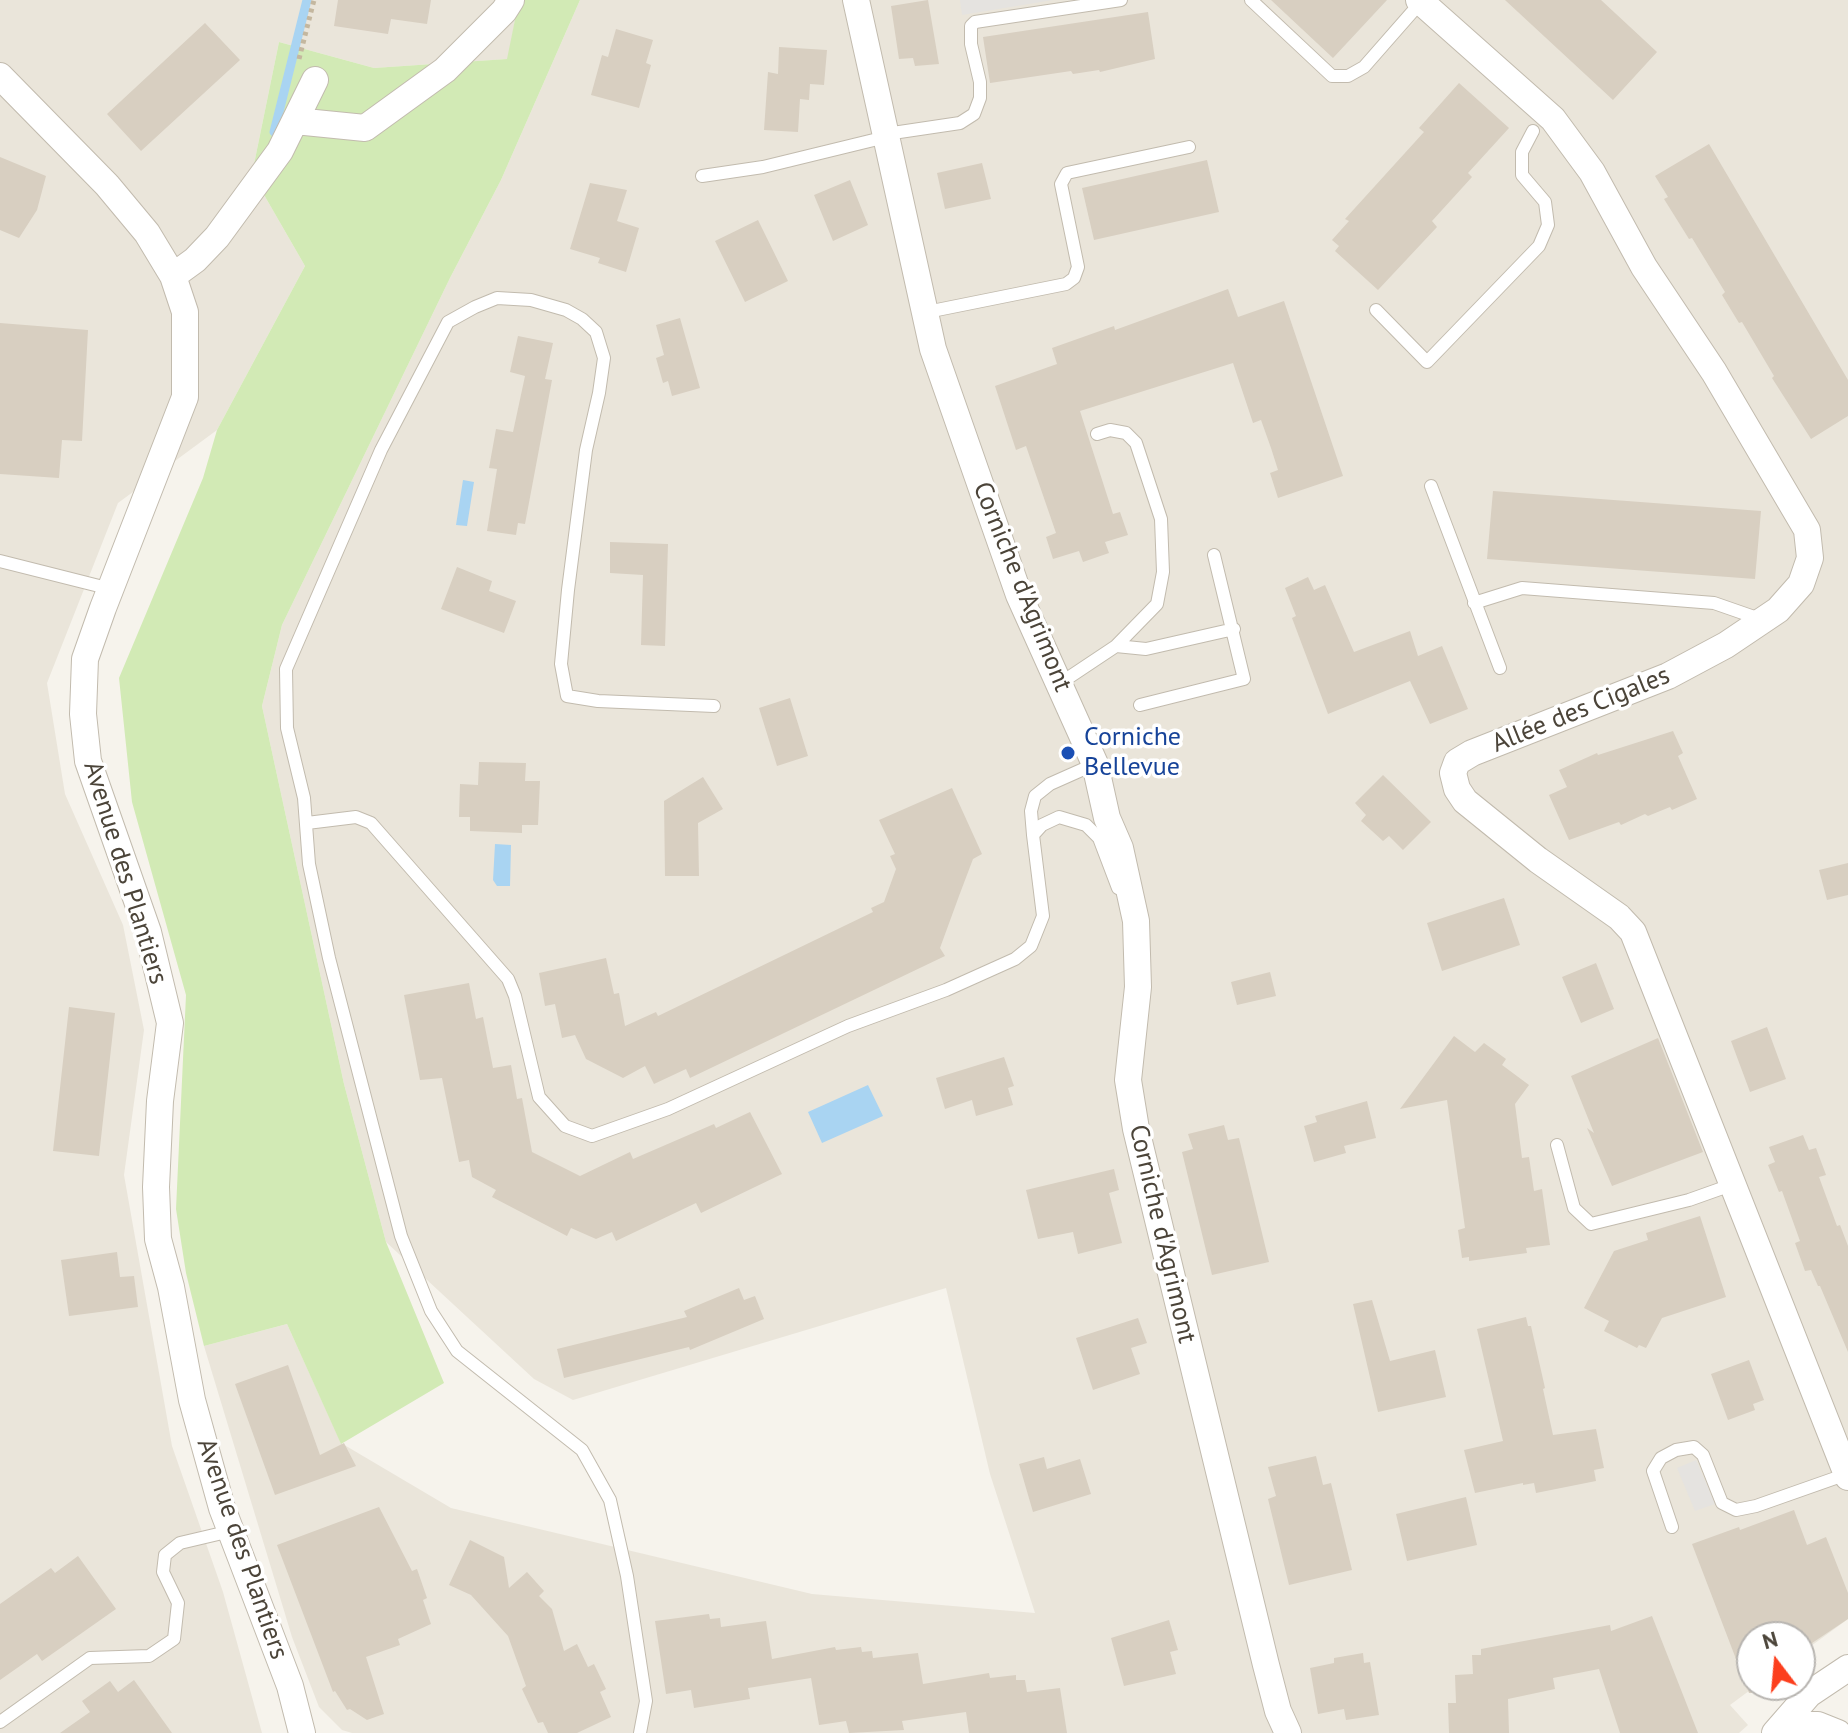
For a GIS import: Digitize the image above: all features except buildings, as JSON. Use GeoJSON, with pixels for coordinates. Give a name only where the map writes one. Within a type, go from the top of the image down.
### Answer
{"type":"FeatureCollection","features":[{"type":"Feature","properties":{"kind":"street"},"geometry":{"type":"LineString","coordinates":[[295,121],[365,128],[445,70],[504,11],[511,0]]}},
{"type":"Feature","properties":{"kind":"street","name":"Corniche d'Agrimont"},"geometry":{"type":"LineString","coordinates":[[856,0],[933,349],[1009,567],[1095,764],[1107,818],[1120,848],[1136,921],[1138,987],[1128,1080],[1136,1129],[1262,1650],[1278,1711],[1288,1733]]}},
{"type":"Feature","properties":{"kind":"street","name":"Allée des Cigales"},"geometry":{"type":"LineString","coordinates":[[1420,1],[1592,172],[1644,267],[1714,372],[1807,530],[1810,558],[1801,584],[1778,610],[1726,645],[1668,676],[1472,753],[1457,762],[1453,773],[1457,789],[1465,801],[1538,860],[1619,917],[1633,932],[1847,1475]]}},
{"type":"Feature","properties":{"kind":"street","name":"Avenue des Plantiers"},"geometry":{"type":"LineString","coordinates":[[0,76],[107,185],[147,233],[173,276],[185,312],[185,397],[85,659],[83,714],[88,761],[148,932],[170,1023],[160,1101],[156,1187],[158,1239],[171,1287],[192,1400],[231,1531],[290,1686],[302,1733]]}},
{"type":"Feature","properties":{"kind":"street"},"geometry":{"type":"LineString","coordinates":[[173,276],[195,260],[217,237],[280,151],[315,80]]}},
{"type":"Feature","properties":{"kind":"street"},"geometry":{"type":"LineString","coordinates":[[1777,1733],[1809,1694],[1848,1668]]}},
{"type":"Feature","properties":{"kind":"street"},"geometry":{"type":"LineString","coordinates":[[1777,1733],[1798,1725],[1818,1725],[1838,1733]]}},
{"type":"Feature","properties":{"kind":"lane"},"geometry":{"type":"LineString","coordinates":[[702,176],[763,167],[887,135],[960,123],[974,114],[980,98],[980,82],[971,44],[971,26],[975,22],[1121,0]]}},
{"type":"Feature","properties":{"kind":"lane"},"geometry":{"type":"LineString","coordinates":[[1251,0],[1332,76],[1348,76],[1364,67],[1420,1]]}},
{"type":"Feature","properties":{"kind":"lane"},"geometry":{"type":"LineString","coordinates":[[1376,310],[1427,362],[1539,246],[1548,225],[1545,202],[1522,175],[1522,152],[1538,120]]}},
{"type":"Feature","properties":{"kind":"lane"},"geometry":{"type":"LineString","coordinates":[[927,312],[1066,284],[1074,278],[1078,267],[1061,184],[1067,173],[1189,147]]}},
{"type":"Feature","properties":{"kind":"lane"},"geometry":{"type":"LineString","coordinates":[[640,1733],[646,1701],[627,1576],[610,1500],[582,1450],[457,1351],[431,1311],[401,1236],[329,958],[309,864],[304,798],[287,728],[286,669],[381,450],[448,322],[497,298],[531,300],[566,310],[596,332],[604,358],[586,450],[571,561],[561,664],[567,696],[598,701],[714,706]]}},
{"type":"Feature","properties":{"kind":"lane"},"geometry":{"type":"LineString","coordinates":[[1059,684],[1116,646],[1157,604],[1163,572],[1161,519],[1136,443],[1126,433],[1110,430],[1097,434]]}},
{"type":"Feature","properties":{"kind":"lane"},"geometry":{"type":"LineString","coordinates":[[1431,486],[1500,668]]}},
{"type":"Feature","properties":{"kind":"lane"},"geometry":{"type":"LineString","coordinates":[[1140,705],[1244,679],[1214,555]]}},
{"type":"Feature","properties":{"kind":"lane"},"geometry":{"type":"LineString","coordinates":[[0,561],[111,589]]}},
{"type":"Feature","properties":{"kind":"lane"},"geometry":{"type":"LineString","coordinates":[[1474,603],[1522,588],[1714,603],[1763,620]]}},
{"type":"Feature","properties":{"kind":"lane"},"geometry":{"type":"LineString","coordinates":[[1116,646],[1146,649],[1234,629]]}},
{"type":"Feature","properties":{"kind":"lane"},"geometry":{"type":"LineString","coordinates":[[307,823],[356,817],[371,823],[508,979],[515,996],[539,1097],[565,1126],[592,1136],[668,1109],[848,1026],[946,990],[1015,959],[1031,946],[1043,916],[1031,811],[1035,796],[1050,784],[1095,764]]}},
{"type":"Feature","properties":{"kind":"lane"},"geometry":{"type":"LineString","coordinates":[[1033,835],[1042,825],[1059,817],[1086,825],[1099,838],[1118,888],[1136,921]]}},
{"type":"Feature","properties":{"kind":"lane"},"geometry":{"type":"LineString","coordinates":[[1557,1145],[1574,1208],[1591,1224],[1689,1200],[1734,1184]]}},
{"type":"Feature","properties":{"kind":"lane"},"geometry":{"type":"LineString","coordinates":[[1672,1527],[1653,1471],[1661,1458],[1676,1450],[1694,1447],[1703,1455],[1722,1503],[1736,1510],[1847,1475]]}},
{"type":"Feature","properties":{"kind":"lane"},"geometry":{"type":"LineString","coordinates":[[0,1722],[90,1658],[149,1656],[174,1639],[178,1603],[163,1572],[165,1555],[180,1543],[231,1531]]}},
{"type":"Feature","properties":{"kind":"shaded area"},"geometry":{"type":"Polygon","coordinates":[[[0,0],[519,0],[508,59],[374,68],[279,42],[252,174],[305,266],[217,430],[118,503],[47,683],[65,794],[123,925],[144,1030],[124,1175],[172,1446],[223,1592],[262,1733],[0,1733],[0,0]]]}},
{"type":"Feature","properties":{"kind":"shaded area"},"geometry":{"type":"Polygon","coordinates":[[[580,0],[1848,0],[1848,1619],[1816,1642],[1816,1621],[1736,1621],[1736,1701],[1730,1705],[1748,1725],[1739,1733],[352,1733],[342,1730],[319,1707],[292,1637],[204,1346],[287,1324],[341,1443],[451,1508],[812,1594],[1035,1613],[990,1474],[946,1288],[573,1400],[534,1379],[386,1242],[344,1084],[262,706],[282,625],[450,278],[501,180],[580,0]]]}},
{"type":"Feature","properties":{"kind":"shaded area"},"geometry":{"type":"Polygon","coordinates":[[[960,0],[1053,0],[962,15],[960,0]]]}},
{"type":"Feature","properties":{"kind":"shaded area"},"geometry":{"type":"Polygon","coordinates":[[[1696,1460],[1715,1504],[1695,1511],[1677,1468],[1696,1460]]]}},
{"type":"Feature","properties":{"kind":"green space"},"geometry":{"type":"Polygon","coordinates":[[[519,0],[580,0],[501,180],[450,278],[282,625],[262,706],[344,1084],[386,1242],[444,1383],[341,1444],[287,1324],[204,1346],[186,1273],[176,1209],[186,995],[132,802],[119,678],[203,478],[217,430],[305,266],[252,174],[279,42],[374,68],[507,59],[519,0]]]}},
{"type":"Feature","properties":{"kind":"water"},"geometry":{"type":"Polygon","coordinates":[[[463,480],[474,482],[467,526],[456,525],[463,480]]]}},
{"type":"Feature","properties":{"kind":"water"},"geometry":{"type":"Polygon","coordinates":[[[495,844],[511,845],[510,886],[497,886],[493,880],[495,844]]]}},
{"type":"Feature","properties":{"kind":"water"},"geometry":{"type":"Polygon","coordinates":[[[868,1085],[883,1116],[822,1143],[808,1112],[868,1085]]]}},
{"type":"Feature","properties":{"kind":"waterway"},"geometry":{"type":"LineString","coordinates":[[274,132],[307,0]]}},
{"type":"Feature","properties":{"kind":"place","name":"Corniche Bellevue"},"geometry":{"type":"Point","coordinates":[1068,753]}}]}
